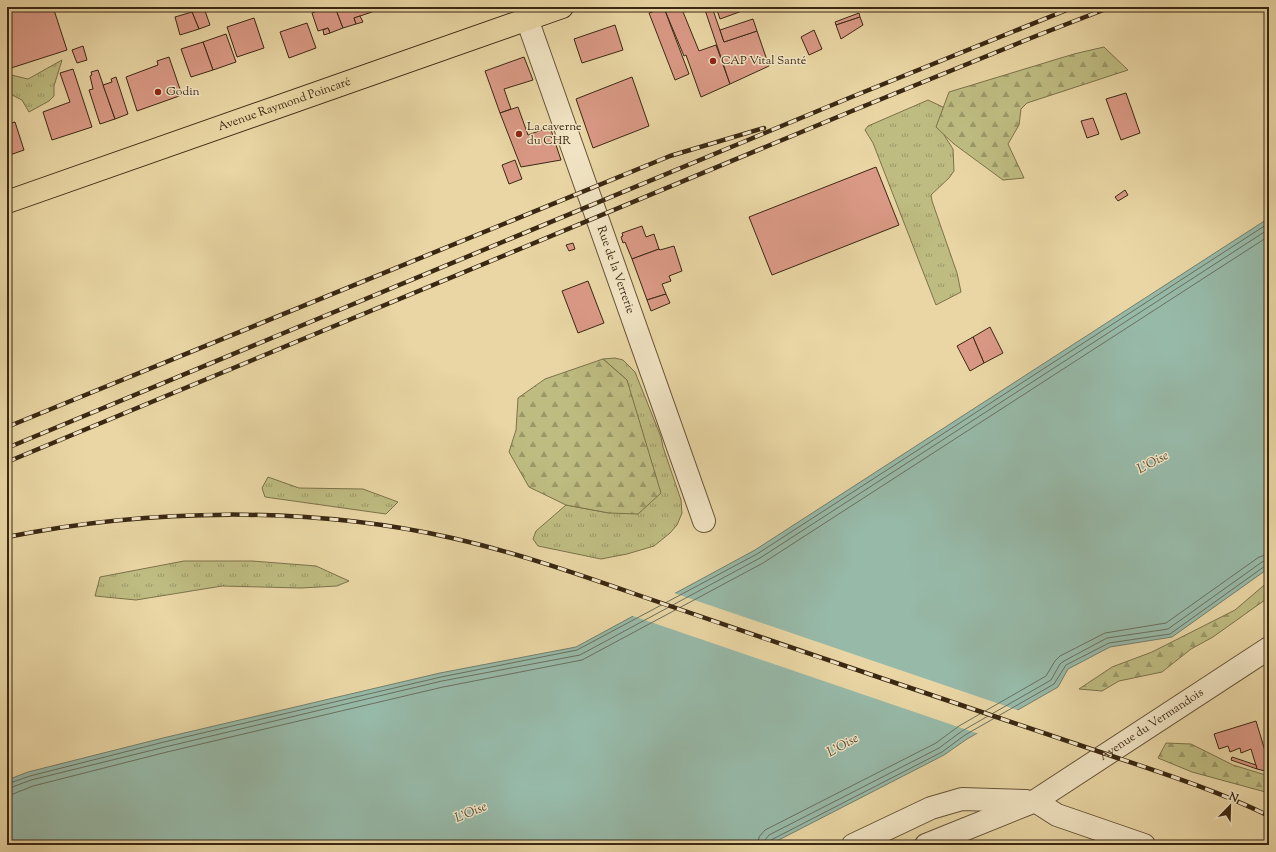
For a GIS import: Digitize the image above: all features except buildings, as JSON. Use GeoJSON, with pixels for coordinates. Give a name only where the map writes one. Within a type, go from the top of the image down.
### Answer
{"type":"FeatureCollection","features":[{"type":"Feature","properties":{"kind":"main road","name":"Avenue Raymond Poincaré"},"geometry":{"type":"LineString","coordinates":[[7,202],[562,7]]}},
{"type":"Feature","properties":{"kind":"street","name":"Rue de la Verrerie"},"geometry":{"type":"LineString","coordinates":[[527,19],[704,520]]}},
{"type":"Feature","properties":{"kind":"street","name":"Avenue du Vermandois"},"geometry":{"type":"LineString","coordinates":[[926,845],[1035,801],[1269,648]]}},
{"type":"Feature","properties":{"kind":"street"},"geometry":{"type":"LineString","coordinates":[[853,845],[931,808],[962,799],[1035,801],[1057,815],[1144,845]]}},
{"type":"Feature","properties":{"kind":"green space"},"geometry":{"type":"Polygon","coordinates":[[[1104,47],[1128,70],[1027,103],[1021,109],[1019,125],[1008,144],[1024,178],[1003,180],[954,144],[936,127],[949,92],[1074,54],[1104,47]]]}},
{"type":"Feature","properties":{"kind":"green space"},"geometry":{"type":"Polygon","coordinates":[[[62,60],[54,86],[54,96],[49,101],[29,112],[22,100],[12,95],[7,97],[7,74],[28,79],[62,60]]]}},
{"type":"Feature","properties":{"kind":"green space"},"geometry":{"type":"Polygon","coordinates":[[[928,100],[943,107],[950,118],[944,135],[953,149],[954,171],[949,178],[931,195],[957,273],[961,292],[936,305],[873,143],[865,130],[868,126],[928,100]]]}},
{"type":"Feature","properties":{"kind":"green space"},"geometry":{"type":"Polygon","coordinates":[[[615,358],[623,360],[635,372],[661,437],[681,500],[682,513],[677,525],[654,546],[627,554],[601,559],[538,546],[533,539],[536,531],[566,505],[609,513],[627,380],[603,359],[615,358]]]}},
{"type":"Feature","properties":{"kind":"green space"},"geometry":{"type":"Polygon","coordinates":[[[603,359],[627,380],[661,493],[638,514],[609,513],[566,505],[529,487],[509,452],[516,430],[518,398],[545,379],[603,359]]]}},
{"type":"Feature","properties":{"kind":"green space"},"geometry":{"type":"Polygon","coordinates":[[[268,477],[299,488],[363,489],[398,502],[386,514],[265,497],[262,488],[268,477]]]}},
{"type":"Feature","properties":{"kind":"green space"},"geometry":{"type":"Polygon","coordinates":[[[184,561],[252,561],[316,566],[349,581],[337,586],[301,588],[222,586],[136,600],[95,596],[100,577],[184,561]]]}},
{"type":"Feature","properties":{"kind":"green space"},"geometry":{"type":"Polygon","coordinates":[[[1269,581],[1269,597],[1213,637],[1191,649],[1162,672],[1119,681],[1102,691],[1079,689],[1112,667],[1152,652],[1235,610],[1269,581]]]}},
{"type":"Feature","properties":{"kind":"green space"},"geometry":{"type":"Polygon","coordinates":[[[1166,743],[1191,744],[1233,765],[1269,776],[1269,793],[1192,772],[1158,758],[1166,743]]]}},
{"type":"Feature","properties":{"kind":"water","name":"L'Oise"},"geometry":{"type":"Polygon","coordinates":[[[1269,218],[1269,568],[1172,637],[1110,647],[1068,669],[1058,687],[967,739],[944,755],[769,845],[7,845],[7,780],[28,772],[163,738],[440,673],[576,647],[755,550],[1269,218]]]}},
{"type":"Feature","properties":{"kind":"pier"},"geometry":{"type":"Polygon","coordinates":[[[671,592],[1020,711],[979,734],[630,615],[671,592]]]}},
{"type":"Feature","properties":{"kind":"railway"},"geometry":{"type":"LineString","coordinates":[[7,448],[849,98],[1074,7]]}},
{"type":"Feature","properties":{"kind":"railway"},"geometry":{"type":"LineString","coordinates":[[7,462],[852,111],[1111,7]]}},
{"type":"Feature","properties":{"kind":"railway"},"geometry":{"type":"LineString","coordinates":[[7,427],[670,156],[764,128]]}},
{"type":"Feature","properties":{"kind":"railway"},"geometry":{"type":"LineString","coordinates":[[7,537],[61,527],[117,520],[173,516],[230,515],[287,516],[343,520],[452,538],[521,556],[567,571],[1145,767],[1208,790],[1269,816]]}},
{"type":"Feature","properties":{"kind":"place","name":"CAP Vital Santé"},"geometry":{"type":"Point","coordinates":[713,61]}},
{"type":"Feature","properties":{"kind":"place","name":"Godin"},"geometry":{"type":"Point","coordinates":[158,92]}},
{"type":"Feature","properties":{"kind":"place","name":"La caverne du CHR"},"geometry":{"type":"Point","coordinates":[519,134]}}]}
